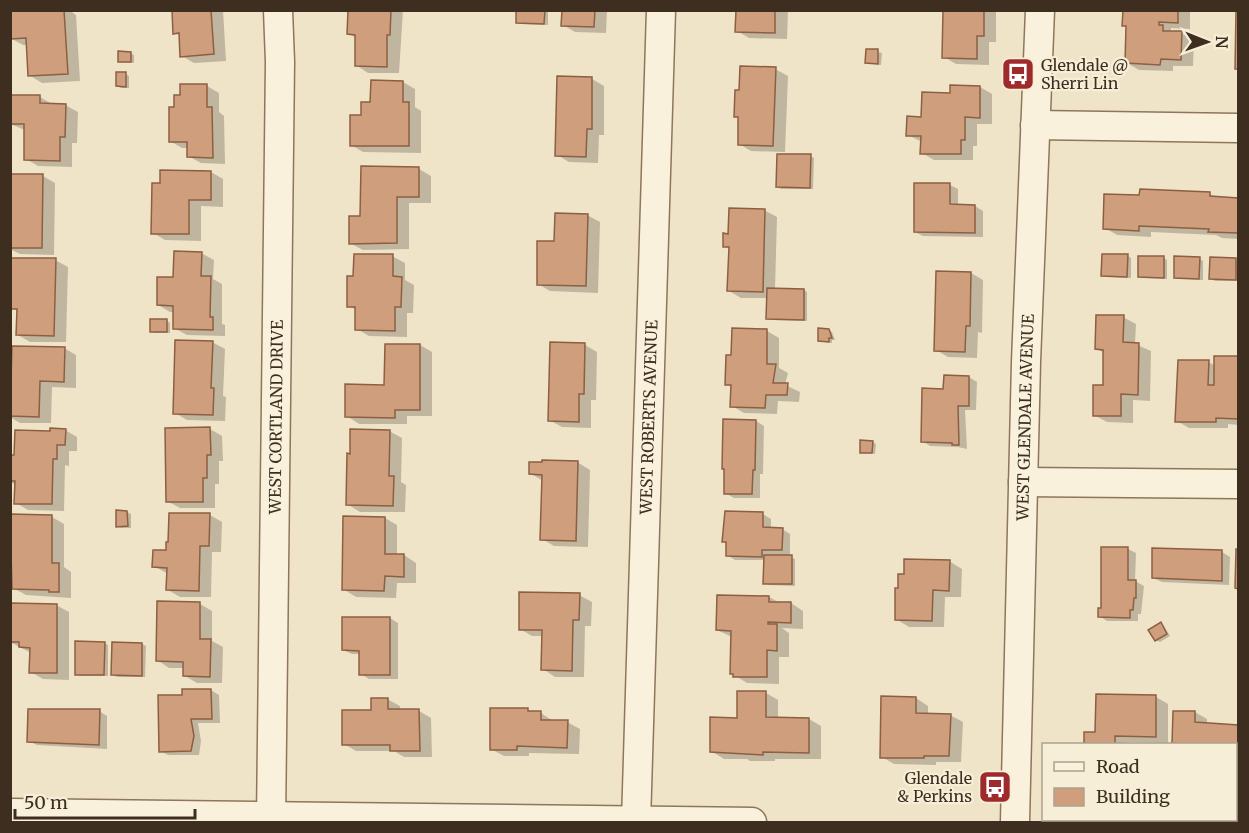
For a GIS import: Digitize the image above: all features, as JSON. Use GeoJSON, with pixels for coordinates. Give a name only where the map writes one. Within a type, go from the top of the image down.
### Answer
{"type":"FeatureCollection","features":[{"type":"Feature","properties":{"kind":"street","name":"WEST CORTLAND DRIVE"},"geometry":{"type":"LineString","coordinates":[[271,820],[278,10]]}},
{"type":"Feature","properties":{"kind":"street","name":"WEST ROBERTS AVENUE"},"geometry":{"type":"LineString","coordinates":[[636,822],[661,10]]}},
{"type":"Feature","properties":{"kind":"street","name":"WEST GLENDALE AVENUE"},"geometry":{"type":"LineString","coordinates":[[1015,822],[1023,482],[1040,10]]}},
{"type":"Feature","properties":{"kind":"street"},"geometry":{"type":"LineString","coordinates":[[1035,125],[1239,128]]}},
{"type":"Feature","properties":{"kind":"street"},"geometry":{"type":"LineString","coordinates":[[1023,482],[1239,484]]}},
{"type":"Feature","properties":{"kind":"street"},"geometry":{"type":"LineString","coordinates":[[10,813],[271,820],[752,822]]}},
{"type":"Feature","properties":{"kind":"building"},"geometry":{"type":"Polygon","coordinates":[[[10,10],[64,10],[68,74],[28,76],[26,38],[10,39],[10,10]]]}},
{"type":"Feature","properties":{"kind":"building"},"geometry":{"type":"Polygon","coordinates":[[[172,10],[211,10],[214,54],[180,57],[179,33],[173,34],[172,10]]]}},
{"type":"Feature","properties":{"kind":"building"},"geometry":{"type":"Polygon","coordinates":[[[348,10],[391,10],[390,35],[387,35],[387,67],[355,66],[355,35],[347,34],[348,10]]]}},
{"type":"Feature","properties":{"kind":"building"},"geometry":{"type":"Polygon","coordinates":[[[516,10],[545,10],[544,24],[516,23],[516,10]]]}},
{"type":"Feature","properties":{"kind":"building"},"geometry":{"type":"Polygon","coordinates":[[[562,10],[595,10],[594,27],[561,26],[562,10]]]}},
{"type":"Feature","properties":{"kind":"building"},"geometry":{"type":"Polygon","coordinates":[[[736,10],[775,10],[775,33],[735,32],[736,10]]]}},
{"type":"Feature","properties":{"kind":"building"},"geometry":{"type":"Polygon","coordinates":[[[943,10],[984,10],[984,36],[977,36],[977,59],[942,58],[943,10]]]}},
{"type":"Feature","properties":{"kind":"building"},"geometry":{"type":"Polygon","coordinates":[[[1123,10],[1178,10],[1178,23],[1159,22],[1159,25],[1163,25],[1163,31],[1182,31],[1181,60],[1161,59],[1160,65],[1125,63],[1126,26],[1122,26],[1123,10]]]}},
{"type":"Feature","properties":{"kind":"building"},"geometry":{"type":"Polygon","coordinates":[[[1236,10],[1238,10],[1238,69],[1235,69],[1236,10]]]}},
{"type":"Feature","properties":{"kind":"building"},"geometry":{"type":"Polygon","coordinates":[[[866,49],[878,49],[878,64],[865,63],[866,49]]]}},
{"type":"Feature","properties":{"kind":"building"},"geometry":{"type":"Polygon","coordinates":[[[118,51],[131,52],[131,62],[118,62],[118,51]]]}},
{"type":"Feature","properties":{"kind":"building"},"geometry":{"type":"Polygon","coordinates":[[[740,66],[776,67],[773,146],[738,145],[738,117],[734,117],[735,90],[739,90],[740,66]]]}},
{"type":"Feature","properties":{"kind":"building"},"geometry":{"type":"Polygon","coordinates":[[[116,72],[126,72],[126,87],[116,86],[116,72]]]}},
{"type":"Feature","properties":{"kind":"building"},"geometry":{"type":"Polygon","coordinates":[[[557,76],[592,77],[592,129],[587,129],[586,157],[555,156],[557,76]]]}},
{"type":"Feature","properties":{"kind":"building"},"geometry":{"type":"Polygon","coordinates":[[[371,80],[403,81],[403,102],[409,102],[409,146],[350,146],[350,115],[361,115],[361,102],[370,102],[371,80]]]}},
{"type":"Feature","properties":{"kind":"building"},"geometry":{"type":"Polygon","coordinates":[[[180,84],[207,84],[207,107],[212,107],[213,158],[187,157],[187,142],[169,142],[169,107],[174,107],[174,95],[180,95],[180,84]]]}},
{"type":"Feature","properties":{"kind":"building"},"geometry":{"type":"Polygon","coordinates":[[[950,85],[980,86],[980,118],[965,117],[965,140],[961,140],[961,154],[920,154],[921,136],[906,136],[907,116],[921,117],[922,92],[950,93],[950,85]]]}},
{"type":"Feature","properties":{"kind":"building"},"geometry":{"type":"Polygon","coordinates":[[[10,95],[40,95],[40,103],[66,104],[65,137],[60,137],[60,161],[24,160],[24,124],[10,124],[10,95]]]}},
{"type":"Feature","properties":{"kind":"building"},"geometry":{"type":"Polygon","coordinates":[[[777,154],[811,154],[810,188],[776,187],[777,154]]]}},
{"type":"Feature","properties":{"kind":"building"},"geometry":{"type":"Polygon","coordinates":[[[361,166],[419,167],[419,197],[397,197],[397,243],[349,244],[349,216],[360,216],[361,166]]]}},
{"type":"Feature","properties":{"kind":"building"},"geometry":{"type":"Polygon","coordinates":[[[160,170],[211,171],[211,200],[189,200],[189,234],[151,234],[152,183],[160,183],[160,170]]]}},
{"type":"Feature","properties":{"kind":"building"},"geometry":{"type":"Polygon","coordinates":[[[10,174],[43,174],[42,248],[10,248],[10,174]]]}},
{"type":"Feature","properties":{"kind":"building"},"geometry":{"type":"Polygon","coordinates":[[[914,183],[950,183],[950,204],[975,205],[975,233],[914,232],[914,183]]]}},
{"type":"Feature","properties":{"kind":"building"},"geometry":{"type":"Polygon","coordinates":[[[1140,189],[1210,192],[1210,196],[1238,198],[1238,233],[1208,232],[1209,229],[1139,226],[1139,231],[1103,229],[1104,194],[1139,195],[1140,189]]]}},
{"type":"Feature","properties":{"kind":"building"},"geometry":{"type":"Polygon","coordinates":[[[729,208],[765,209],[763,292],[727,291],[729,247],[723,247],[723,233],[728,234],[729,208]]]}},
{"type":"Feature","properties":{"kind":"building"},"geometry":{"type":"Polygon","coordinates":[[[555,213],[588,214],[586,286],[537,285],[537,241],[554,241],[555,213]]]}},
{"type":"Feature","properties":{"kind":"building"},"geometry":{"type":"Polygon","coordinates":[[[174,251],[202,252],[201,276],[211,276],[210,317],[213,317],[213,330],[173,329],[173,306],[157,305],[157,277],[173,277],[174,251]]]}},
{"type":"Feature","properties":{"kind":"building"},"geometry":{"type":"Polygon","coordinates":[[[354,254],[393,254],[393,276],[402,277],[401,307],[395,307],[395,331],[355,330],[355,307],[347,307],[347,276],[353,276],[354,254]]]}},
{"type":"Feature","properties":{"kind":"building"},"geometry":{"type":"Polygon","coordinates":[[[1102,254],[1128,254],[1127,277],[1101,276],[1102,254]]]}},
{"type":"Feature","properties":{"kind":"building"},"geometry":{"type":"Polygon","coordinates":[[[1138,256],[1164,256],[1164,278],[1138,277],[1138,256]]]}},
{"type":"Feature","properties":{"kind":"building"},"geometry":{"type":"Polygon","coordinates":[[[1174,256],[1200,257],[1199,279],[1174,278],[1174,256]]]}},
{"type":"Feature","properties":{"kind":"building"},"geometry":{"type":"Polygon","coordinates":[[[1210,257],[1236,258],[1236,280],[1209,279],[1210,257]]]}},
{"type":"Feature","properties":{"kind":"building"},"geometry":{"type":"Polygon","coordinates":[[[10,258],[56,258],[54,336],[16,335],[17,309],[11,309],[10,258]]]}},
{"type":"Feature","properties":{"kind":"building"},"geometry":{"type":"Polygon","coordinates":[[[936,271],[971,272],[970,326],[966,326],[965,352],[934,351],[936,271]]]}},
{"type":"Feature","properties":{"kind":"building"},"geometry":{"type":"Polygon","coordinates":[[[767,288],[804,289],[804,320],[766,319],[767,288]]]}},
{"type":"Feature","properties":{"kind":"building"},"geometry":{"type":"Polygon","coordinates":[[[1096,315],[1124,315],[1123,342],[1139,343],[1138,395],[1121,394],[1121,416],[1093,416],[1093,385],[1103,385],[1103,350],[1095,349],[1096,315]]]}},
{"type":"Feature","properties":{"kind":"building"},"geometry":{"type":"Polygon","coordinates":[[[150,319],[167,319],[167,332],[150,332],[150,319]]]}},
{"type":"Feature","properties":{"kind":"building"},"geometry":{"type":"Polygon","coordinates":[[[732,328],[767,329],[767,364],[776,364],[773,383],[788,383],[787,395],[766,395],[765,408],[730,407],[731,385],[725,385],[726,355],[731,355],[732,328]]]}},
{"type":"Feature","properties":{"kind":"building"},"geometry":{"type":"Polygon","coordinates":[[[818,328],[829,329],[832,338],[829,338],[829,342],[818,341],[818,328]]]}},
{"type":"Feature","properties":{"kind":"building"},"geometry":{"type":"Polygon","coordinates":[[[175,340],[213,341],[211,388],[214,388],[213,415],[173,414],[175,340]]]}},
{"type":"Feature","properties":{"kind":"building"},"geometry":{"type":"Polygon","coordinates":[[[550,342],[585,343],[584,394],[579,394],[579,422],[548,421],[550,342]]]}},
{"type":"Feature","properties":{"kind":"building"},"geometry":{"type":"Polygon","coordinates":[[[385,344],[420,344],[420,410],[395,410],[395,418],[345,417],[345,384],[384,385],[385,344]]]}},
{"type":"Feature","properties":{"kind":"building"},"geometry":{"type":"Polygon","coordinates":[[[12,346],[65,347],[64,382],[40,381],[39,417],[10,416],[12,346]]]}},
{"type":"Feature","properties":{"kind":"building"},"geometry":{"type":"Polygon","coordinates":[[[1214,356],[1238,356],[1238,419],[1216,418],[1216,422],[1175,422],[1178,360],[1209,360],[1208,385],[1214,385],[1214,356]]]}},
{"type":"Feature","properties":{"kind":"building"},"geometry":{"type":"Polygon","coordinates":[[[944,375],[969,376],[969,406],[958,406],[959,445],[921,442],[922,388],[943,389],[944,375]]]}},
{"type":"Feature","properties":{"kind":"building"},"geometry":{"type":"Polygon","coordinates":[[[723,419],[756,420],[752,494],[724,494],[723,419]]]}},
{"type":"Feature","properties":{"kind":"building"},"geometry":{"type":"Polygon","coordinates":[[[210,427],[211,455],[207,455],[207,478],[203,478],[203,502],[166,502],[165,428],[210,427]]]}},
{"type":"Feature","properties":{"kind":"building"},"geometry":{"type":"Polygon","coordinates":[[[50,428],[66,429],[65,445],[57,445],[57,459],[53,459],[52,504],[14,504],[15,481],[10,481],[10,455],[14,455],[15,430],[50,431],[50,428]]]}},
{"type":"Feature","properties":{"kind":"building"},"geometry":{"type":"Polygon","coordinates":[[[350,429],[390,430],[389,476],[394,476],[393,506],[346,505],[350,429]]]}},
{"type":"Feature","properties":{"kind":"building"},"geometry":{"type":"Polygon","coordinates":[[[860,440],[873,441],[872,453],[860,453],[860,440]]]}},
{"type":"Feature","properties":{"kind":"building"},"geometry":{"type":"Polygon","coordinates":[[[542,460],[578,461],[576,541],[540,540],[542,475],[529,474],[529,462],[542,462],[542,460]]]}},
{"type":"Feature","properties":{"kind":"building"},"geometry":{"type":"Polygon","coordinates":[[[116,510],[127,511],[128,526],[116,527],[116,510]]]}},
{"type":"Feature","properties":{"kind":"building"},"geometry":{"type":"Polygon","coordinates":[[[725,511],[763,512],[763,527],[783,528],[782,550],[762,550],[762,557],[726,556],[726,542],[722,542],[725,511]]]}},
{"type":"Feature","properties":{"kind":"building"},"geometry":{"type":"Polygon","coordinates":[[[169,513],[210,513],[209,546],[200,546],[199,591],[166,590],[167,568],[152,567],[153,550],[166,550],[169,513]]]}},
{"type":"Feature","properties":{"kind":"building"},"geometry":{"type":"Polygon","coordinates":[[[10,514],[52,515],[52,563],[59,563],[59,592],[12,589],[10,514]]]}},
{"type":"Feature","properties":{"kind":"building"},"geometry":{"type":"Polygon","coordinates":[[[343,516],[385,517],[385,554],[404,554],[404,577],[385,576],[384,591],[342,590],[343,516]]]}},
{"type":"Feature","properties":{"kind":"building"},"geometry":{"type":"Polygon","coordinates":[[[1101,547],[1128,547],[1128,580],[1136,580],[1136,598],[1134,598],[1133,610],[1130,610],[1130,618],[1098,617],[1098,608],[1101,608],[1101,547]]]}},
{"type":"Feature","properties":{"kind":"building"},"geometry":{"type":"Polygon","coordinates":[[[1152,548],[1222,550],[1222,581],[1152,578],[1152,548]]]}},
{"type":"Feature","properties":{"kind":"building"},"geometry":{"type":"Polygon","coordinates":[[[1236,549],[1238,549],[1238,589],[1235,588],[1236,549]]]}},
{"type":"Feature","properties":{"kind":"building"},"geometry":{"type":"Polygon","coordinates":[[[764,555],[792,555],[792,584],[763,584],[764,555]]]}},
{"type":"Feature","properties":{"kind":"building"},"geometry":{"type":"Polygon","coordinates":[[[904,559],[950,560],[949,591],[933,590],[932,621],[895,620],[895,588],[898,588],[898,574],[904,574],[904,559]]]}},
{"type":"Feature","properties":{"kind":"building"},"geometry":{"type":"Polygon","coordinates":[[[519,592],[580,593],[579,620],[573,620],[572,671],[541,670],[542,630],[519,630],[519,592]]]}},
{"type":"Feature","properties":{"kind":"building"},"geometry":{"type":"Polygon","coordinates":[[[717,595],[769,596],[769,602],[791,602],[791,623],[768,622],[768,624],[777,624],[777,651],[767,650],[767,677],[733,677],[733,674],[730,674],[731,631],[716,630],[717,595]]]}},
{"type":"Feature","properties":{"kind":"building"},"geometry":{"type":"Polygon","coordinates":[[[157,601],[200,602],[200,639],[211,639],[210,677],[183,676],[183,662],[156,661],[157,601]]]}},
{"type":"Feature","properties":{"kind":"building"},"geometry":{"type":"Polygon","coordinates":[[[10,603],[57,604],[57,673],[29,673],[30,648],[19,647],[19,642],[10,642],[10,603]]]}},
{"type":"Feature","properties":{"kind":"building"},"geometry":{"type":"Polygon","coordinates":[[[342,617],[390,617],[390,675],[359,675],[359,651],[342,650],[342,617]]]}},
{"type":"Feature","properties":{"kind":"building"},"geometry":{"type":"Polygon","coordinates":[[[1161,622],[1167,634],[1155,641],[1148,630],[1161,622]]]}},
{"type":"Feature","properties":{"kind":"building"},"geometry":{"type":"Polygon","coordinates":[[[75,641],[105,642],[104,675],[75,675],[75,641]]]}},
{"type":"Feature","properties":{"kind":"building"},"geometry":{"type":"Polygon","coordinates":[[[112,642],[142,643],[142,676],[111,675],[112,642]]]}},
{"type":"Feature","properties":{"kind":"building"},"geometry":{"type":"Polygon","coordinates":[[[182,689],[211,689],[212,719],[191,719],[194,736],[191,751],[159,752],[158,695],[182,695],[182,689]]]}},
{"type":"Feature","properties":{"kind":"building"},"geometry":{"type":"Polygon","coordinates":[[[737,691],[766,691],[766,717],[809,718],[809,753],[763,752],[763,755],[710,752],[710,717],[737,718],[737,691]]]}},
{"type":"Feature","properties":{"kind":"building"},"geometry":{"type":"Polygon","coordinates":[[[1096,694],[1156,695],[1156,737],[1115,736],[1115,743],[1084,743],[1084,732],[1095,732],[1096,694]]]}},
{"type":"Feature","properties":{"kind":"building"},"geometry":{"type":"Polygon","coordinates":[[[881,696],[916,697],[916,713],[951,714],[949,756],[880,758],[881,696]]]}},
{"type":"Feature","properties":{"kind":"building"},"geometry":{"type":"Polygon","coordinates":[[[371,698],[388,698],[388,709],[419,709],[420,751],[390,751],[390,745],[342,745],[342,710],[371,710],[371,698]]]}},
{"type":"Feature","properties":{"kind":"building"},"geometry":{"type":"Polygon","coordinates":[[[490,708],[528,708],[528,711],[541,711],[541,720],[568,720],[567,748],[517,746],[517,750],[490,750],[490,708]]]}},
{"type":"Feature","properties":{"kind":"building"},"geometry":{"type":"Polygon","coordinates":[[[28,709],[100,709],[99,745],[27,742],[28,709]]]}},
{"type":"Feature","properties":{"kind":"building"},"geometry":{"type":"Polygon","coordinates":[[[1173,711],[1195,711],[1195,722],[1238,725],[1238,758],[1237,743],[1172,743],[1173,711]]]}},
{"type":"Feature","properties":{"kind":"place","name":"Glendale @ Sherri Lin"},"geometry":{"type":"Point","coordinates":[1018,74]}},
{"type":"Feature","properties":{"kind":"place","name":"Glendale & Perkins"},"geometry":{"type":"Point","coordinates":[995,787]}}]}
